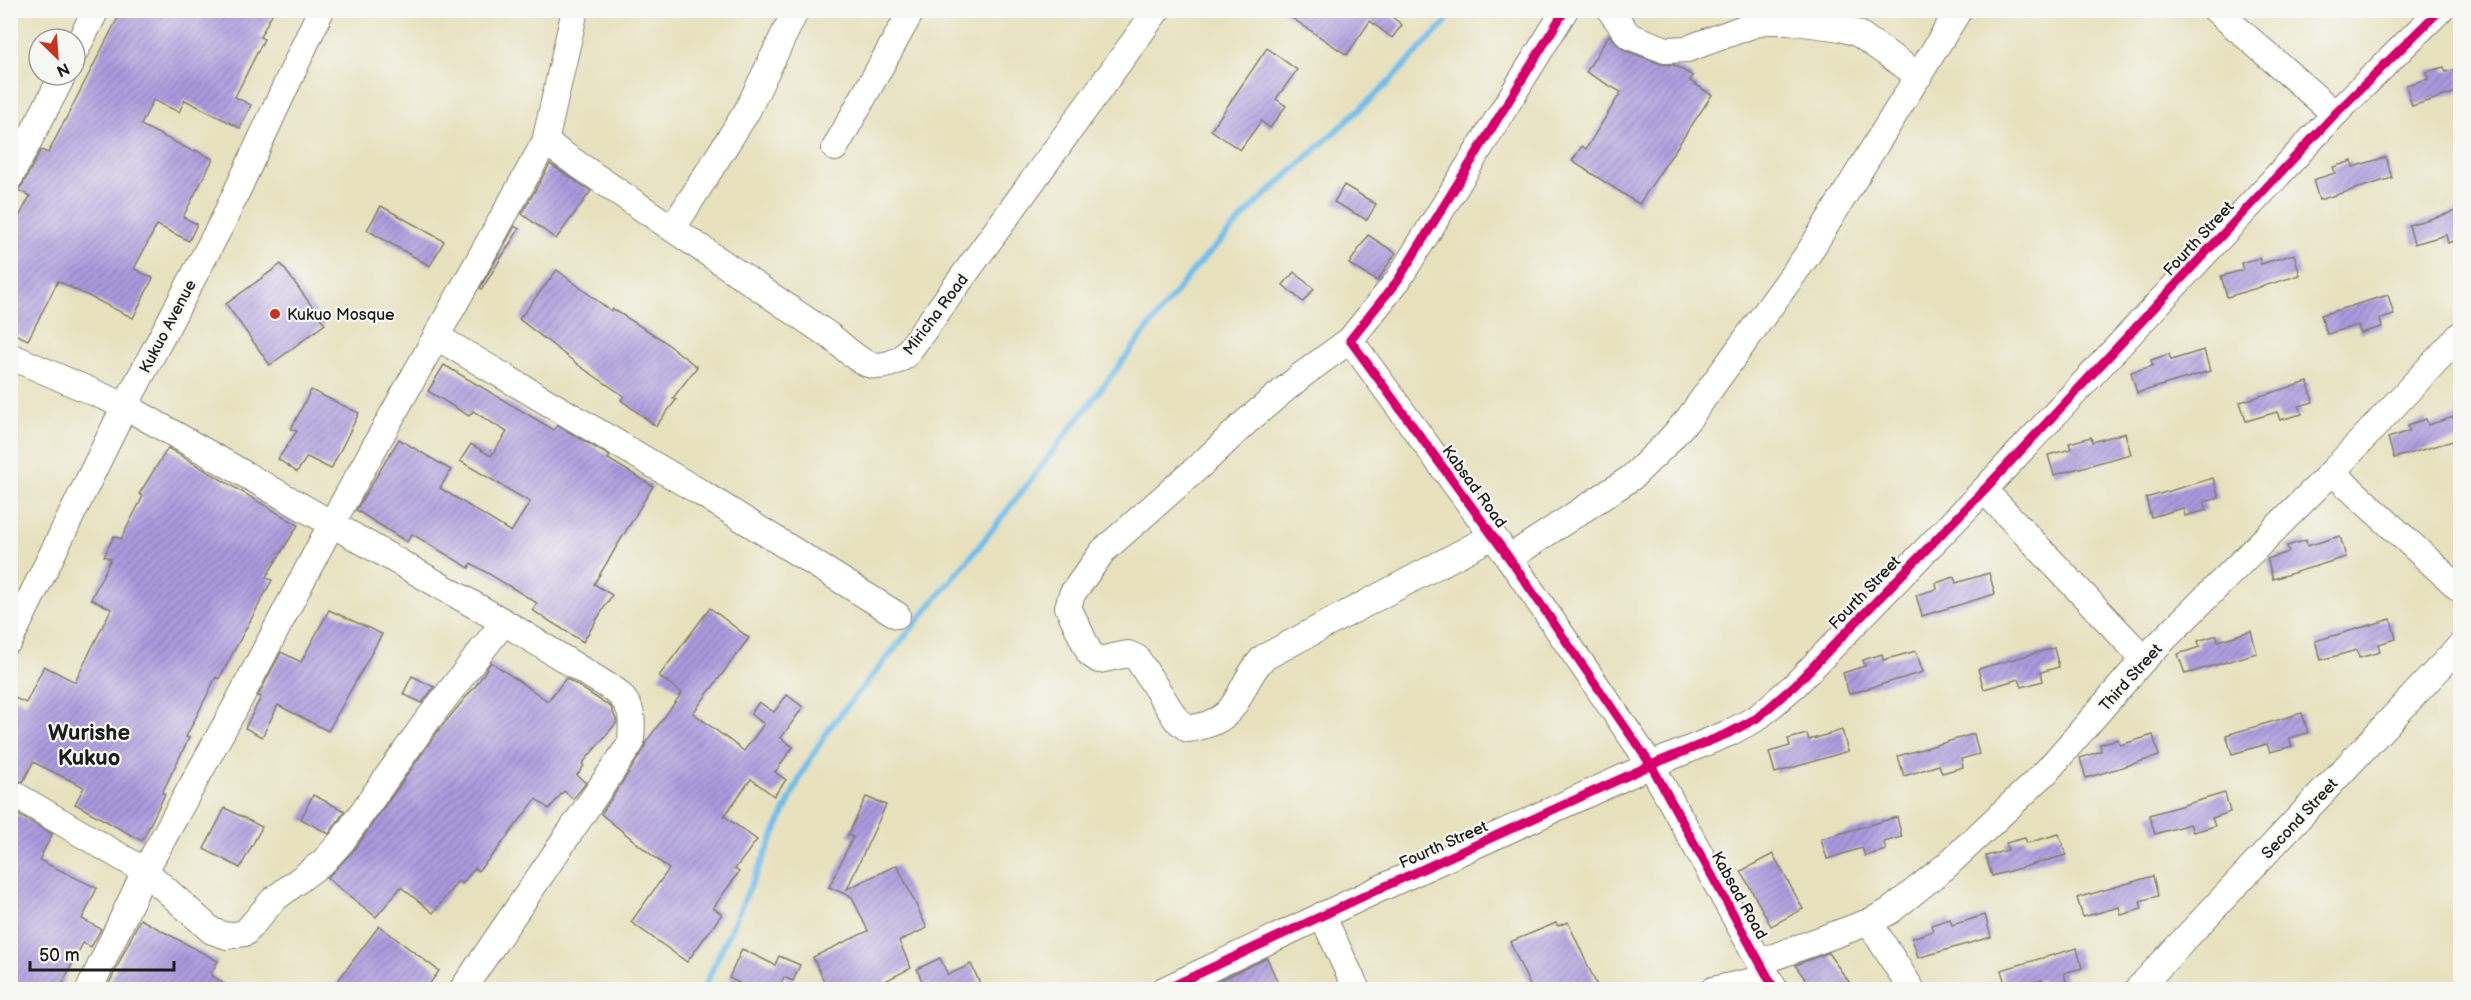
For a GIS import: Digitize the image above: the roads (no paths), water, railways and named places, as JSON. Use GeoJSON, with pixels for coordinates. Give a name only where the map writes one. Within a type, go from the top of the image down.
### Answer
{"type":"FeatureCollection","features":[{"type":"Feature","properties":{"kind":"street"},"geometry":{"type":"LineString","coordinates":[[87,28],[96,10]]}},
{"type":"Feature","properties":{"kind":"street","name":"Kukuo Avenue"},"geometry":{"type":"LineString","coordinates":[[10,640],[125,406],[224,219],[321,10]]}},
{"type":"Feature","properties":{"kind":"street"},"geometry":{"type":"LineString","coordinates":[[89,990],[145,871],[237,704],[332,523],[545,142],[575,10]]}},
{"type":"Feature","properties":{"kind":"street"},"geometry":{"type":"LineString","coordinates":[[673,228],[747,111],[796,10]]}},
{"type":"Feature","properties":{"kind":"street"},"geometry":{"type":"LineString","coordinates":[[835,148],[912,10]]}},
{"type":"Feature","properties":{"kind":"street","name":"Miricha Road"},"geometry":{"type":"LineString","coordinates":[[545,142],[830,336],[869,366],[892,365],[905,356],[1157,10]]}},
{"type":"Feature","properties":{"kind":"street"},"geometry":{"type":"LineString","coordinates":[[1493,536],[1263,658],[1255,667],[1239,701],[1224,717],[1208,726],[1188,729],[1176,719],[1137,658],[1128,654],[1099,660],[1090,654],[1068,607],[1072,594],[1103,551],[1256,413],[1350,340],[1398,280],[1565,10]]}},
{"type":"Feature","properties":{"kind":"street"},"geometry":{"type":"LineString","coordinates":[[1610,10],[1629,36],[1666,50],[1687,49],[1763,21],[1789,21],[1841,28],[1859,34],[1919,76]]}},
{"type":"Feature","properties":{"kind":"street"},"geometry":{"type":"LineString","coordinates":[[1509,558],[1630,478],[1666,444],[1689,418],[1808,255],[1959,10]]}},
{"type":"Feature","properties":{"kind":"street"},"geometry":{"type":"LineString","coordinates":[[2217,10],[2334,114]]}},
{"type":"Feature","properties":{"kind":"street","name":"Fourth Street"},"geometry":{"type":"LineString","coordinates":[[1164,990],[1322,915],[1651,765],[1729,733],[1757,718],[1795,685],[1984,490],[2334,114],[2440,10]]}},
{"type":"Feature","properties":{"kind":"street"},"geometry":{"type":"LineString","coordinates":[[10,177],[57,87]]}},
{"type":"Feature","properties":{"kind":"street","name":"Third Street"},"geometry":{"type":"LineString","coordinates":[[1713,990],[1767,976],[1890,911],[1946,866],[2046,772],[2144,659],[2332,472],[2460,335]]}},
{"type":"Feature","properties":{"kind":"street"},"geometry":{"type":"LineString","coordinates":[[437,337],[698,491],[897,615]]}},
{"type":"Feature","properties":{"kind":"street","name":"Kabsad Road"},"geometry":{"type":"LineString","coordinates":[[1350,340],[1509,558],[1651,765],[1767,976]]}},
{"type":"Feature","properties":{"kind":"street"},"geometry":{"type":"LineString","coordinates":[[10,356],[125,406],[504,622],[616,691],[629,703],[632,720],[631,743],[462,990]]}},
{"type":"Feature","properties":{"kind":"street"},"geometry":{"type":"LineString","coordinates":[[2332,472],[2460,589]]}},
{"type":"Feature","properties":{"kind":"street"},"geometry":{"type":"LineString","coordinates":[[1984,490],[2144,659]]}},
{"type":"Feature","properties":{"kind":"street"},"geometry":{"type":"LineString","coordinates":[[10,792],[145,871],[212,931],[227,936],[245,933],[273,900],[310,872],[342,841],[426,722],[504,622]]}},
{"type":"Feature","properties":{"kind":"street","name":"Second Street"},"geometry":{"type":"LineString","coordinates":[[2137,990],[2460,646]]}},
{"type":"Feature","properties":{"kind":"street"},"geometry":{"type":"LineString","coordinates":[[1322,915],[1357,990]]}},
{"type":"Feature","properties":{"kind":"street"},"geometry":{"type":"LineString","coordinates":[[1869,922],[1912,990]]}},
{"type":"Feature","properties":{"kind":"waterway"},"geometry":{"type":"LineString","coordinates":[[703,990],[803,771],[830,727],[981,544],[1194,269],[1257,203],[1386,85],[1445,23],[1453,10]]}},
{"type":"Feature","properties":{"kind":"place","name":"Kukuo Mosque"},"geometry":{"type":"Point","coordinates":[275,314]}},
{"type":"Feature","properties":{"kind":"district","name":"Wurishe Kukuo"},"geometry":{"type":"Point","coordinates":[89,744]}}]}
